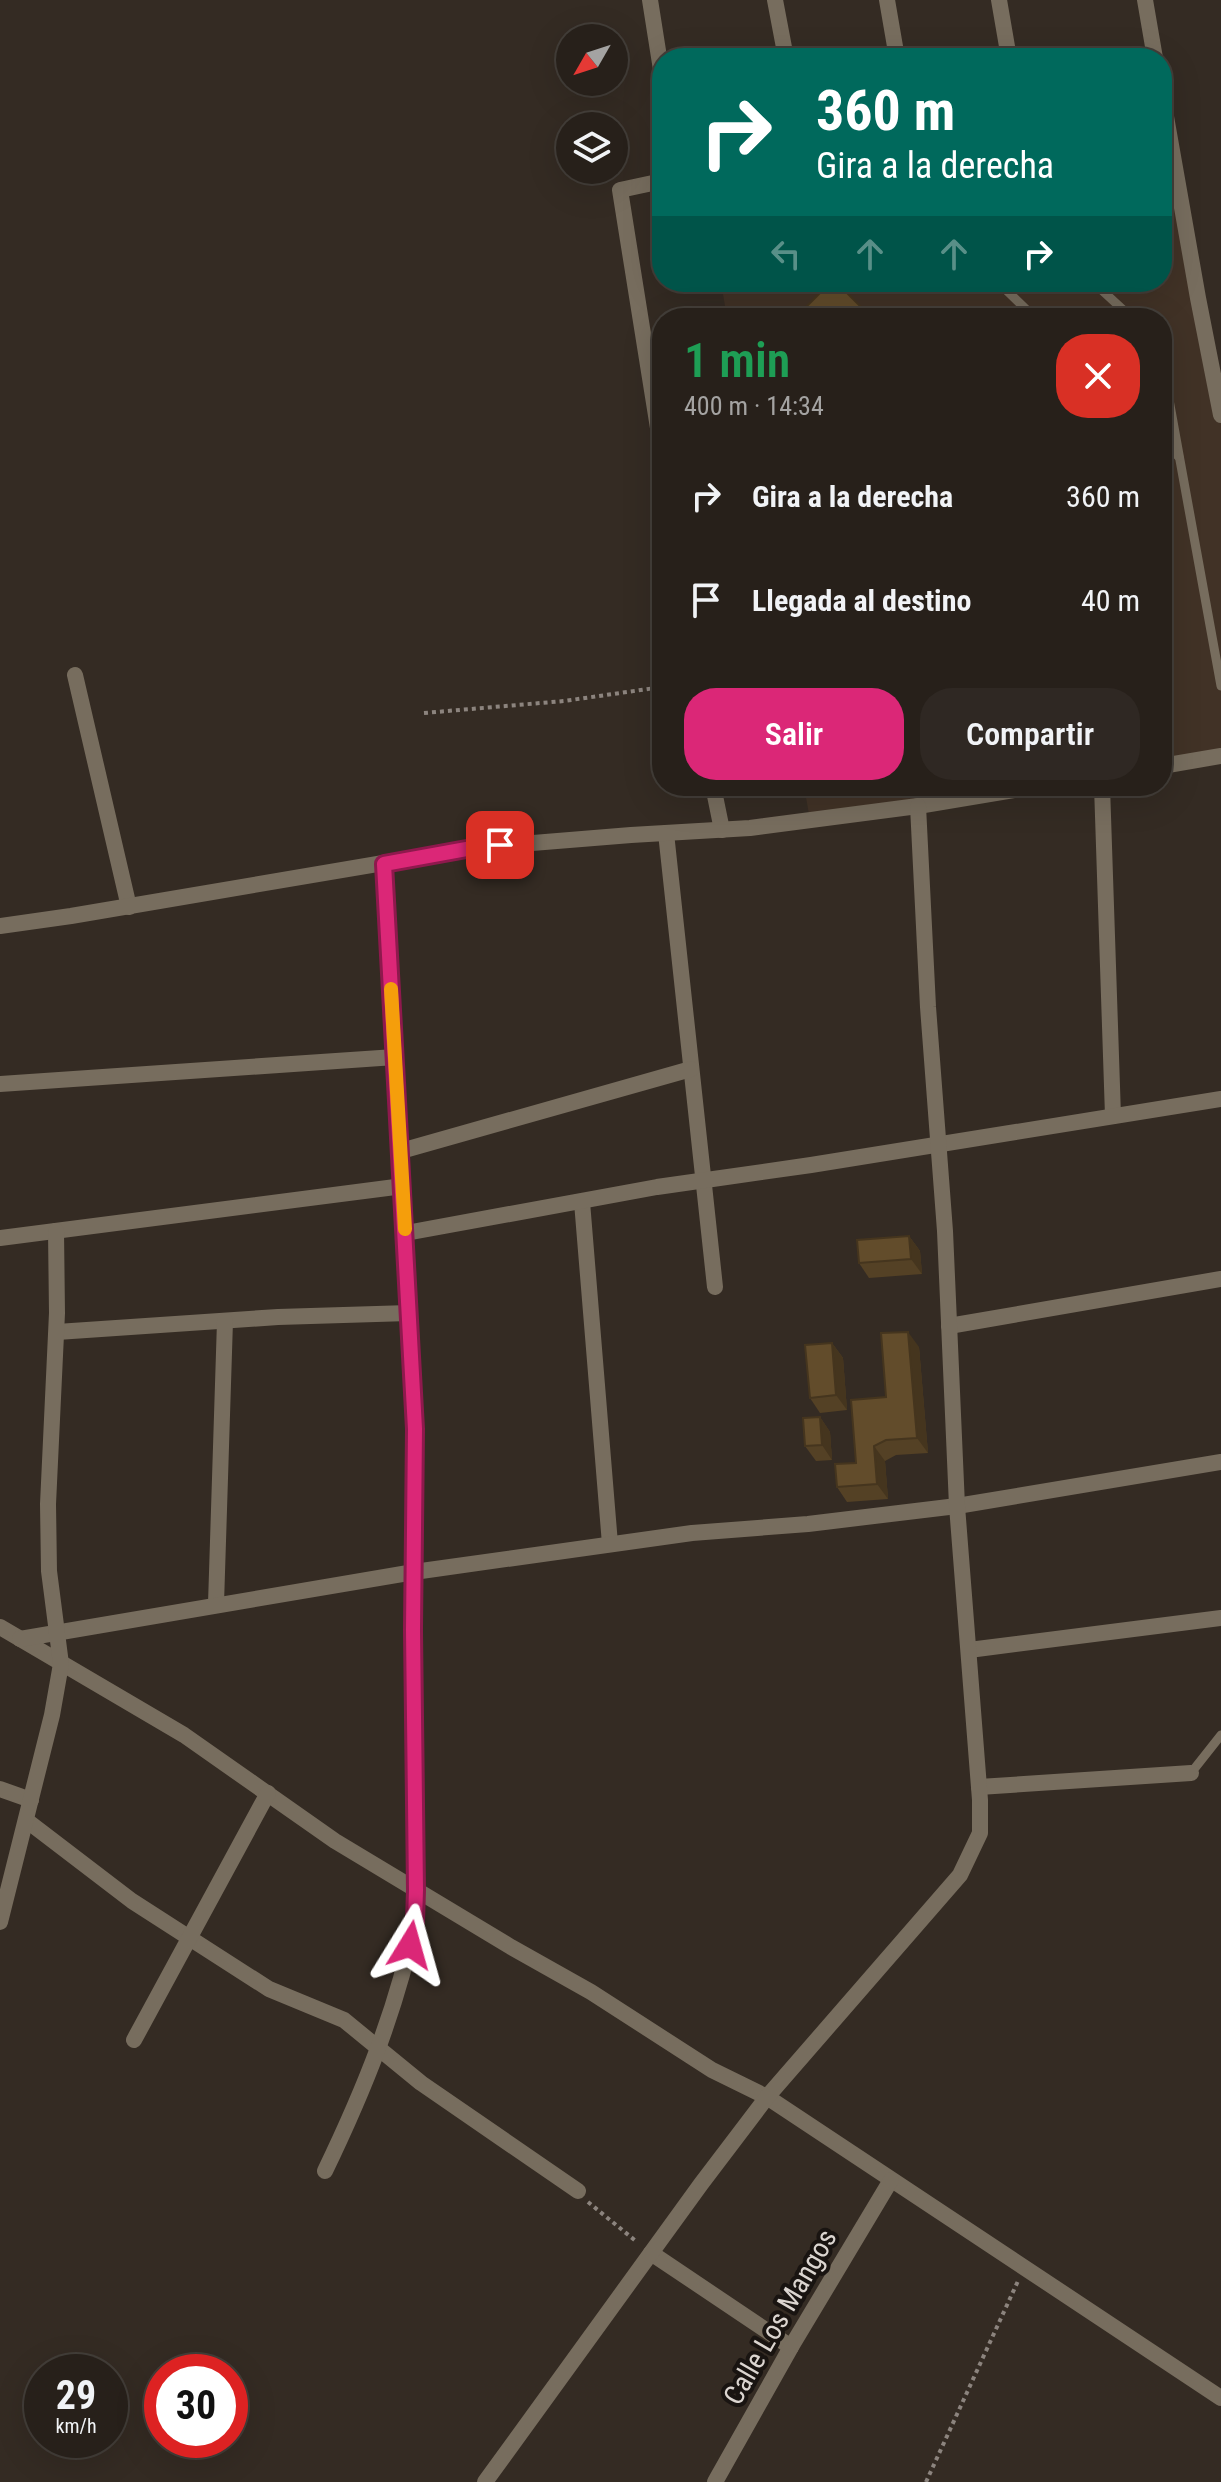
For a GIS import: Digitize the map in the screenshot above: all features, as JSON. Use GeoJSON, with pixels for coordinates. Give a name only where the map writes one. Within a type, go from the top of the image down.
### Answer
{"type":"FeatureCollection","features":[{"type":"Feature","properties":{"kind":"street"},"geometry":{"type":"LineString","coordinates":[[650,0],[658,48]]}},
{"type":"Feature","properties":{"kind":"street"},"geometry":{"type":"LineString","coordinates":[[775,0],[784,48]]}},
{"type":"Feature","properties":{"kind":"street"},"geometry":{"type":"LineString","coordinates":[[887,0],[895,48]]}},
{"type":"Feature","properties":{"kind":"street"},"geometry":{"type":"LineString","coordinates":[[999,0],[1007,48]]}},
{"type":"Feature","properties":{"kind":"street"},"geometry":{"type":"LineString","coordinates":[[1145,0],[1153,48]]}},
{"type":"Feature","properties":{"kind":"street"},"geometry":{"type":"LineString","coordinates":[[1172,151],[1221,415]]}},
{"type":"Feature","properties":{"kind":"street"},"geometry":{"type":"LineString","coordinates":[[652,183],[620,190],[652,390]]}},
{"type":"Feature","properties":{"kind":"street"},"geometry":{"type":"LineString","coordinates":[[75,675],[129,907]]}},
{"type":"Feature","properties":{"kind":"street"},"geometry":{"type":"LineString","coordinates":[[1172,764],[1221,756]]}},
{"type":"Feature","properties":{"kind":"street"},"geometry":{"type":"LineString","coordinates":[[715,796],[722,830]]}},
{"type":"Feature","properties":{"kind":"street"},"geometry":{"type":"LineString","coordinates":[[0,926],[472,848],[722,830],[978,796]]}},
{"type":"Feature","properties":{"kind":"street"},"geometry":{"type":"LineString","coordinates":[[1102,796],[1113,1116]]}},
{"type":"Feature","properties":{"kind":"street"},"geometry":{"type":"LineString","coordinates":[[485,2482],[767,2097],[960,1875],[980,1833],[957,1506],[918,806]]}},
{"type":"Feature","properties":{"kind":"street"},"geometry":{"type":"LineString","coordinates":[[666,833],[715,1287]]}},
{"type":"Feature","properties":{"kind":"street"},"geometry":{"type":"LineString","coordinates":[[325,2171],[380,2048],[415,1921],[415,1429],[384,864]]}},
{"type":"Feature","properties":{"kind":"street"},"geometry":{"type":"LineString","coordinates":[[0,1084],[395,1057]]}},
{"type":"Feature","properties":{"kind":"street"},"geometry":{"type":"LineString","coordinates":[[401,1151],[691,1069]]}},
{"type":"Feature","properties":{"kind":"street"},"geometry":{"type":"LineString","coordinates":[[406,1233],[703,1181],[1221,1099]]}},
{"type":"Feature","properties":{"kind":"street"},"geometry":{"type":"LineString","coordinates":[[0,1238],[403,1186]]}},
{"type":"Feature","properties":{"kind":"street"},"geometry":{"type":"LineString","coordinates":[[582,1202],[610,1544]]}},
{"type":"Feature","properties":{"kind":"street"},"geometry":{"type":"LineString","coordinates":[[0,1922],[52,1715],[61,1664],[49,1571],[48,1504],[57,1332],[56,1231]]}},
{"type":"Feature","properties":{"kind":"street"},"geometry":{"type":"LineString","coordinates":[[949,1326],[1221,1279]]}},
{"type":"Feature","properties":{"kind":"street"},"geometry":{"type":"LineString","coordinates":[[57,1332],[278,1317],[409,1313]]}},
{"type":"Feature","properties":{"kind":"street"},"geometry":{"type":"LineString","coordinates":[[216,1604],[225,1321]]}},
{"type":"Feature","properties":{"kind":"street"},"geometry":{"type":"LineString","coordinates":[[20,1639],[414,1572],[692,1533],[808,1524],[957,1506],[1221,1462]]}},
{"type":"Feature","properties":{"kind":"street"},"geometry":{"type":"LineString","coordinates":[[969,1650],[1221,1618]]}},
{"type":"Feature","properties":{"kind":"street"},"geometry":{"type":"LineString","coordinates":[[0,1627],[184,1735],[335,1841],[591,1992],[712,2070],[767,2097],[1221,2398]]}},
{"type":"Feature","properties":{"kind":"street"},"geometry":{"type":"LineString","coordinates":[[979,1787],[1191,1773]]}},
{"type":"Feature","properties":{"kind":"street"},"geometry":{"type":"LineString","coordinates":[[0,1789],[31,1800]]}},
{"type":"Feature","properties":{"kind":"street"},"geometry":{"type":"LineString","coordinates":[[134,2040],[268,1793]]}},
{"type":"Feature","properties":{"kind":"street"},"geometry":{"type":"LineString","coordinates":[[26,1820],[132,1901],[269,1989],[344,2020],[421,2083],[578,2191]]}},
{"type":"Feature","properties":{"kind":"street","name":"Calle Los Mangos"},"geometry":{"type":"LineString","coordinates":[[715,2482],[891,2180]]}},
{"type":"Feature","properties":{"kind":"street"},"geometry":{"type":"LineString","coordinates":[[651,2253],[791,2347]]}},
{"type":"Feature","properties":{"kind":"lane"},"geometry":{"type":"LineString","coordinates":[[1008,292],[1025,308]]}},
{"type":"Feature","properties":{"kind":"lane"},"geometry":{"type":"LineString","coordinates":[[1104,292],[1120,308]]}},
{"type":"Feature","properties":{"kind":"lane"},"geometry":{"type":"LineString","coordinates":[[1172,417],[1221,686]]}},
{"type":"Feature","properties":{"kind":"lane"},"geometry":{"type":"LineString","coordinates":[[1172,450],[1179,457]]}},
{"type":"Feature","properties":{"kind":"lane"},"geometry":{"type":"LineString","coordinates":[[1191,1773],[1221,1735]]}},
{"type":"Feature","properties":{"kind":"path"},"geometry":{"type":"LineString","coordinates":[[424,713],[564,701],[652,688]]}},
{"type":"Feature","properties":{"kind":"path"},"geometry":{"type":"LineString","coordinates":[[578,2191],[595,2209],[651,2253]]}},
{"type":"Feature","properties":{"kind":"path"},"geometry":{"type":"LineString","coordinates":[[926,2482],[1024,2268]]}},
{"type":"Feature","properties":{"kind":"shaded area"},"geometry":{"type":"Polygon","coordinates":[[[1172,149],[1221,415],[1221,756],[1172,764],[1172,308],[725,308],[723,292],[1172,292],[1172,149]]]}},
{"type":"Feature","properties":{"kind":"shaded area"},"geometry":{"type":"Polygon","coordinates":[[[806,796],[972,796],[810,820],[806,796]]]}},
{"type":"Feature","properties":{"kind":"building"},"geometry":{"type":"Polygon","coordinates":[[[821,292],[846,292],[862,308],[807,308],[821,292]]]}},
{"type":"Feature","properties":{"kind":"building"},"geometry":{"type":"Polygon","coordinates":[[[909,1236],[911,1259],[859,1263],[857,1240],[909,1236]]]}},
{"type":"Feature","properties":{"kind":"building"},"geometry":{"type":"Polygon","coordinates":[[[908,1332],[917,1438],[886,1440],[874,1446],[877,1484],[837,1487],[835,1464],[856,1463],[851,1400],[886,1397],[881,1333],[908,1332]]]}},
{"type":"Feature","properties":{"kind":"building"},"geometry":{"type":"Polygon","coordinates":[[[832,1343],[836,1395],[810,1398],[805,1345],[832,1343]]]}},
{"type":"Feature","properties":{"kind":"building"},"geometry":{"type":"Polygon","coordinates":[[[820,1417],[822,1445],[805,1446],[803,1418],[820,1417]]]}},
{"type":"Feature","properties":{"kind":"slow traffic"},"geometry":{"type":"LineString","coordinates":[[391,989],[405,1229]]}},
{"type":"Feature","properties":{"kind":"route"},"geometry":{"type":"LineString","coordinates":[[410,1945],[416,1890],[413,1630],[415,1429],[384,864],[500,845]]}}]}
